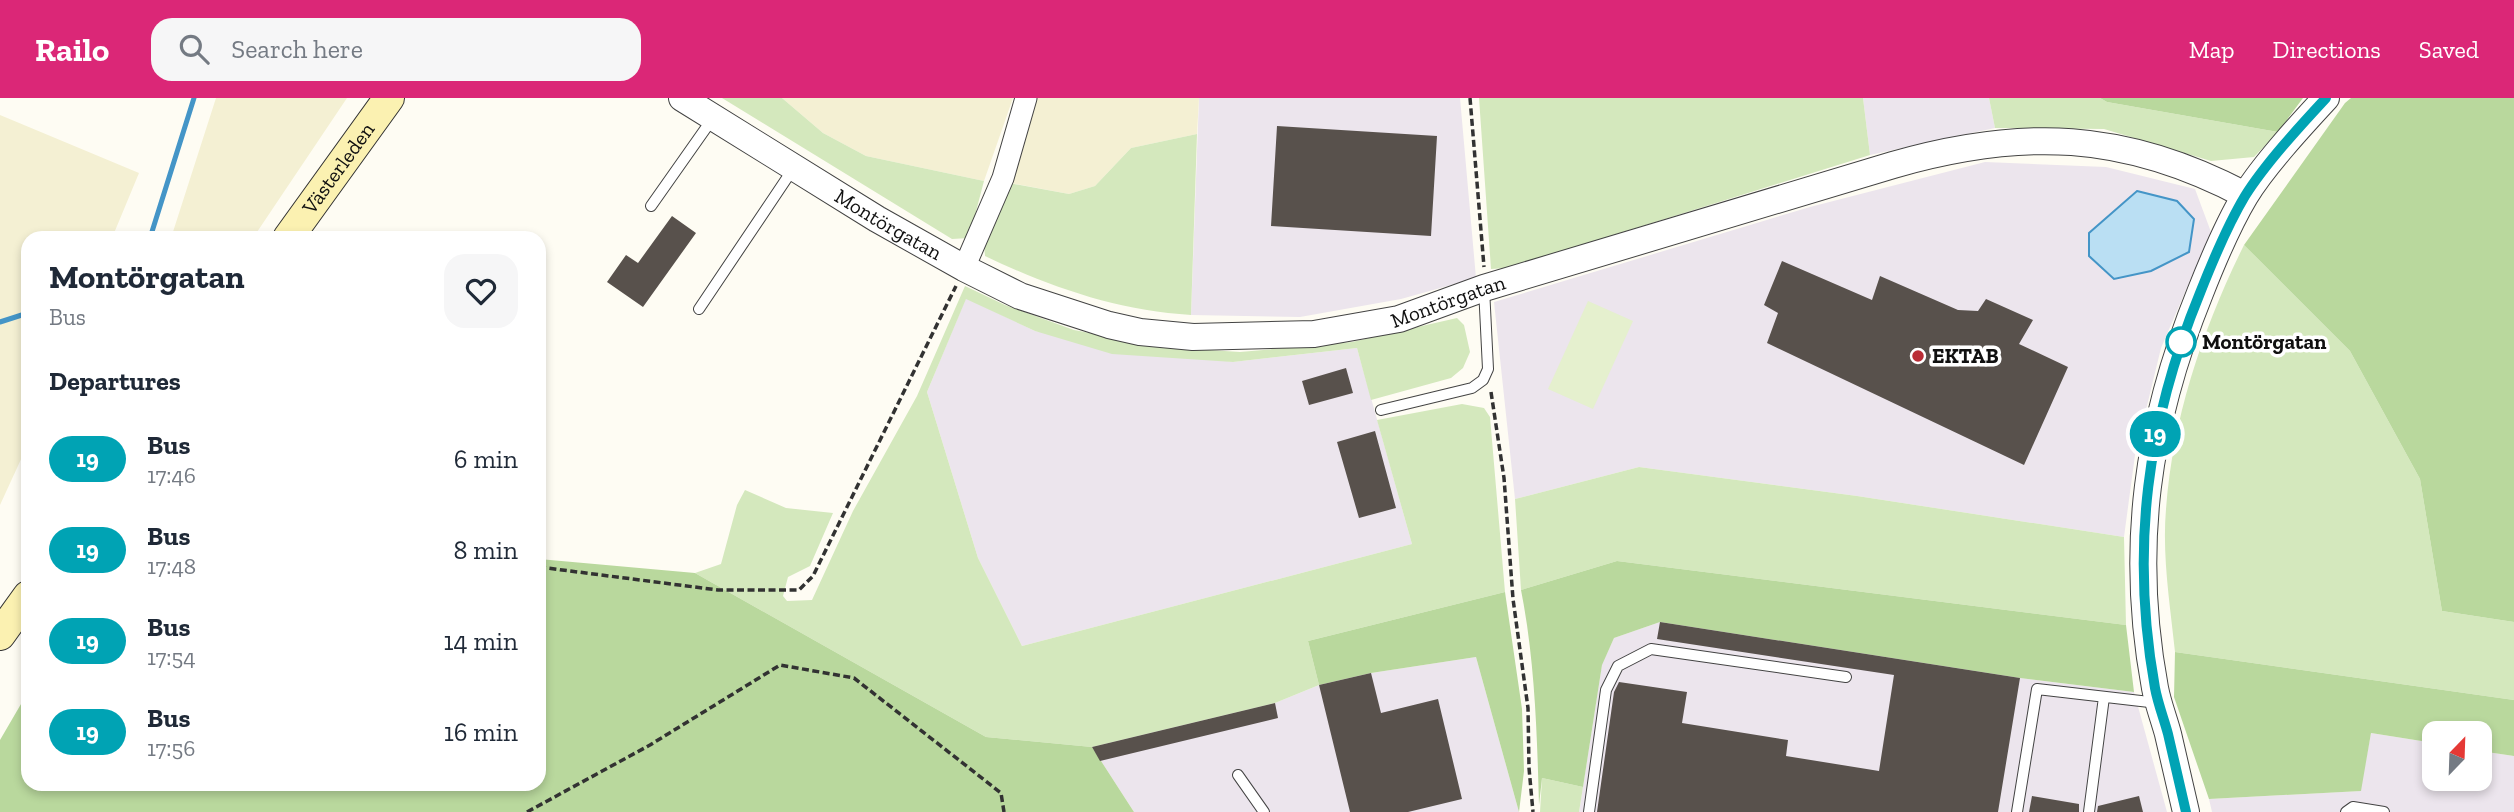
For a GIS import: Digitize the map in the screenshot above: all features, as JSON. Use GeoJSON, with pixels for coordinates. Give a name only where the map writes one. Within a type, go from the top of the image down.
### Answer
{"type":"FeatureCollection","features":[{"type":"Feature","properties":{"kind":"main road","name":"Västerleden"},"geometry":{"type":"LineString","coordinates":[[293,231],[389,98]]}},
{"type":"Feature","properties":{"kind":"main road"},"geometry":{"type":"LineString","coordinates":[[0,635],[21,606]]}},
{"type":"Feature","properties":{"kind":"street","name":"Montörgatan"},"geometry":{"type":"LineString","coordinates":[[682,98],[794,168],[964,268],[1020,296],[1080,317],[1140,332],[1193,337],[1314,334],[1399,319],[1484,288],[1892,165],[1976,145],[2051,141],[2116,148],[2186,167],[2245,195]]}},
{"type":"Feature","properties":{"kind":"street"},"geometry":{"type":"LineString","coordinates":[[964,268],[1003,178],[1026,98]]}},
{"type":"Feature","properties":{"kind":"street"},"geometry":{"type":"LineString","coordinates":[[2186,812],[2159,703],[2149,639],[2143,543],[2154,441],[2166,388],[2188,324],[2213,260],[2245,195],[2326,98]]}},
{"type":"Feature","properties":{"kind":"lane"},"geometry":{"type":"LineString","coordinates":[[651,206],[713,118]]}},
{"type":"Feature","properties":{"kind":"lane"},"geometry":{"type":"LineString","coordinates":[[699,309],[794,168]]}},
{"type":"Feature","properties":{"kind":"lane"},"geometry":{"type":"LineString","coordinates":[[1381,410],[1472,388],[1483,380],[1488,369],[1484,288]]}},
{"type":"Feature","properties":{"kind":"lane"},"geometry":{"type":"LineString","coordinates":[[1589,812],[1606,690],[1618,666],[1651,649],[1846,677]]}},
{"type":"Feature","properties":{"kind":"lane"},"geometry":{"type":"LineString","coordinates":[[2017,812],[2037,689],[2159,703]]}},
{"type":"Feature","properties":{"kind":"lane"},"geometry":{"type":"LineString","coordinates":[[2089,812],[2104,698]]}},
{"type":"Feature","properties":{"kind":"lane"},"geometry":{"type":"LineString","coordinates":[[1238,775],[1264,812]]}},
{"type":"Feature","properties":{"kind":"lane"},"geometry":{"type":"LineString","coordinates":[[2346,812],[2353,807],[2384,812]]}},
{"type":"Feature","properties":{"kind":"path"},"geometry":{"type":"LineString","coordinates":[[1471,98],[1484,288]]}},
{"type":"Feature","properties":{"kind":"path"},"geometry":{"type":"LineString","coordinates":[[546,568],[718,590],[799,590],[813,576],[964,268]]}},
{"type":"Feature","properties":{"kind":"path"},"geometry":{"type":"LineString","coordinates":[[1488,369],[1504,478],[1513,599],[1528,708],[1533,812]]}},
{"type":"Feature","properties":{"kind":"path"},"geometry":{"type":"LineString","coordinates":[[527,812],[650,745],[780,665],[854,678],[1001,793],[1004,812]]}},
{"type":"Feature","properties":{"kind":"shaded area"},"geometry":{"type":"Polygon","coordinates":[[[216,98],[347,98],[258,231],[173,231],[216,98]]]}},
{"type":"Feature","properties":{"kind":"shaded area"},"geometry":{"type":"Polygon","coordinates":[[[782,98],[1013,98],[984,181],[866,156],[823,133],[782,98]]]}},
{"type":"Feature","properties":{"kind":"shaded area"},"geometry":{"type":"Polygon","coordinates":[[[1033,98],[1199,98],[1197,134],[1131,148],[1095,186],[1069,194],[1010,183],[1033,98]]]}},
{"type":"Feature","properties":{"kind":"shaded area"},"geometry":{"type":"Polygon","coordinates":[[[1199,98],[1460,98],[1476,278],[1401,299],[1300,317],[1191,315],[1199,98]]]}},
{"type":"Feature","properties":{"kind":"shaded area"},"geometry":{"type":"Polygon","coordinates":[[[1863,98],[1989,98],[1995,128],[1870,155],[1863,98]]]}},
{"type":"Feature","properties":{"kind":"shaded area"},"geometry":{"type":"Polygon","coordinates":[[[0,115],[139,173],[115,231],[21,231],[21,459],[0,505],[0,115]]]}},
{"type":"Feature","properties":{"kind":"shaded area"},"geometry":{"type":"Polygon","coordinates":[[[1985,162],[2106,167],[2195,189],[2211,232],[2161,348],[2135,455],[2124,537],[1857,496],[1639,467],[1515,499],[1494,302],[1810,207],[1985,162]]]}},
{"type":"Feature","properties":{"kind":"shaded area"},"geometry":{"type":"Polygon","coordinates":[[[966,298],[1035,331],[1233,362],[1357,348],[1412,544],[1022,646],[978,558],[927,392],[966,298]]]}},
{"type":"Feature","properties":{"kind":"shaded area"},"geometry":{"type":"Polygon","coordinates":[[[1660,622],[2020,678],[2134,692],[2167,812],[1579,812],[1602,664],[1614,638],[1660,622]]]}},
{"type":"Feature","properties":{"kind":"shaded area"},"geometry":{"type":"Polygon","coordinates":[[[1476,657],[1519,812],[1134,812],[1092,747],[1275,703],[1319,685],[1371,673],[1476,657]]]}},
{"type":"Feature","properties":{"kind":"shaded area"},"geometry":{"type":"Polygon","coordinates":[[[2371,733],[2422,741],[2422,791],[2492,791],[2492,753],[2514,756],[2514,812],[2212,812],[2209,799],[2360,791],[2371,733]]]}},
{"type":"Feature","properties":{"kind":"green space"},"geometry":{"type":"Polygon","coordinates":[[[722,98],[782,98],[823,133],[866,156],[984,181],[969,238],[952,239],[722,98]]]}},
{"type":"Feature","properties":{"kind":"green space"},"geometry":{"type":"Polygon","coordinates":[[[1479,98],[1863,98],[1870,155],[1508,268],[1491,269],[1479,98]]]}},
{"type":"Feature","properties":{"kind":"green space"},"geometry":{"type":"Polygon","coordinates":[[[1989,98],[2100,98],[2107,102],[2278,132],[2254,157],[2211,161],[2104,129],[1995,128],[1989,98]]]}},
{"type":"Feature","properties":{"kind":"green space"},"geometry":{"type":"Polygon","coordinates":[[[2100,98],[2303,98],[2278,132],[2107,102],[2100,98]]]}},
{"type":"Feature","properties":{"kind":"green space"},"geometry":{"type":"Polygon","coordinates":[[[2351,98],[2514,98],[2514,622],[2442,611],[2420,479],[2350,351],[2244,245],[2351,98]]]}},
{"type":"Feature","properties":{"kind":"green space"},"geometry":{"type":"Polygon","coordinates":[[[1197,134],[1191,315],[1164,313],[1085,296],[1034,278],[985,256],[984,243],[1009,183],[1069,194],[1095,186],[1131,148],[1197,134]]]}},
{"type":"Feature","properties":{"kind":"green space"},"geometry":{"type":"Polygon","coordinates":[[[2244,245],[2350,351],[2420,479],[2442,611],[2514,622],[2514,700],[2175,652],[2167,580],[2165,527],[2175,440],[2203,340],[2244,245]]]}},
{"type":"Feature","properties":{"kind":"green space"},"geometry":{"type":"Polygon","coordinates":[[[965,286],[1005,305],[1074,330],[1163,347],[1240,352],[1352,342],[1457,318],[1464,325],[1470,352],[1463,368],[1451,378],[1371,400],[1357,348],[1233,362],[1112,354],[1035,331],[966,299],[927,392],[978,558],[1022,646],[1412,544],[1377,420],[1462,404],[1484,408],[1490,417],[1505,592],[1308,641],[1319,685],[1275,703],[1092,747],[986,737],[695,573],[721,564],[737,505],[745,490],[786,508],[833,513],[810,566],[788,577],[783,596],[787,601],[812,600],[853,511],[917,396],[965,286]]]}},
{"type":"Feature","properties":{"kind":"green space"},"geometry":{"type":"Polygon","coordinates":[[[1588,301],[1633,321],[1593,409],[1548,389],[1588,301]]]}},
{"type":"Feature","properties":{"kind":"green space"},"geometry":{"type":"Polygon","coordinates":[[[1639,467],[1857,496],[2124,537],[2126,625],[1617,561],[1521,590],[1515,499],[1639,467]]]}},
{"type":"Feature","properties":{"kind":"green space"},"geometry":{"type":"Polygon","coordinates":[[[546,560],[695,573],[986,737],[1092,747],[1134,812],[0,812],[0,740],[21,704],[21,791],[546,791],[546,560]]]}},
{"type":"Feature","properties":{"kind":"green space"},"geometry":{"type":"Polygon","coordinates":[[[1617,561],[2126,625],[2134,692],[2020,678],[1660,622],[1614,638],[1602,665],[1583,787],[1542,778],[1539,805],[1532,670],[1521,590],[1617,561]]]}},
{"type":"Feature","properties":{"kind":"green space"},"geometry":{"type":"Polygon","coordinates":[[[1505,592],[1522,709],[1524,771],[1519,812],[1476,657],[1371,673],[1319,685],[1308,641],[1505,592]]]}},
{"type":"Feature","properties":{"kind":"green space"},"geometry":{"type":"Polygon","coordinates":[[[2175,652],[2514,700],[2514,756],[2492,753],[2492,721],[2422,721],[2422,741],[2371,733],[2361,791],[2209,799],[2174,697],[2175,652]]]}},
{"type":"Feature","properties":{"kind":"green space"},"geometry":{"type":"Polygon","coordinates":[[[1542,778],[1583,787],[1579,812],[1540,812],[1542,778]]]}},
{"type":"Feature","properties":{"kind":"water"},"geometry":{"type":"Polygon","coordinates":[[[2137,191],[2177,201],[2194,219],[2189,252],[2151,271],[2114,279],[2089,256],[2089,233],[2137,191]]]}},
{"type":"Feature","properties":{"kind":"building"},"geometry":{"type":"Polygon","coordinates":[[[1277,126],[1437,136],[1431,236],[1271,226],[1277,126]]]}},
{"type":"Feature","properties":{"kind":"building"},"geometry":{"type":"Polygon","coordinates":[[[672,216],[696,233],[643,307],[607,282],[626,255],[638,263],[672,216]]]}},
{"type":"Feature","properties":{"kind":"building","name":"EKTAB"},"geometry":{"type":"Polygon","coordinates":[[[1782,261],[1872,300],[1880,276],[1958,310],[1978,311],[1986,299],[2033,320],[2019,344],[2068,367],[2024,465],[1767,343],[1778,313],[1764,305],[1782,261]]]}},
{"type":"Feature","properties":{"kind":"building"},"geometry":{"type":"Polygon","coordinates":[[[1346,368],[1353,393],[1309,405],[1302,381],[1346,368]]]}},
{"type":"Feature","properties":{"kind":"building"},"geometry":{"type":"Polygon","coordinates":[[[1375,431],[1396,508],[1359,518],[1337,442],[1375,431]]]}},
{"type":"Feature","properties":{"kind":"building"},"geometry":{"type":"Polygon","coordinates":[[[1660,622],[2020,678],[1998,812],[1597,812],[1614,692],[1619,682],[1687,692],[1682,723],[1788,740],[1786,756],[1879,771],[1894,675],[1657,639],[1660,622]]]}},
{"type":"Feature","properties":{"kind":"building"},"geometry":{"type":"Polygon","coordinates":[[[1371,673],[1381,713],[1438,699],[1462,799],[1408,812],[1350,812],[1319,685],[1371,673]]]}},
{"type":"Feature","properties":{"kind":"building"},"geometry":{"type":"Polygon","coordinates":[[[1275,703],[1278,718],[1100,761],[1092,747],[1275,703]]]}},
{"type":"Feature","properties":{"kind":"building"},"geometry":{"type":"Polygon","coordinates":[[[2032,796],[2079,804],[2079,812],[2029,812],[2032,796]]]}},
{"type":"Feature","properties":{"kind":"building"},"geometry":{"type":"Polygon","coordinates":[[[2139,796],[2143,812],[2097,812],[2098,806],[2139,796]]]}},
{"type":"Feature","properties":{"kind":"waterway"},"geometry":{"type":"LineString","coordinates":[[152,231],[194,98]]}},
{"type":"Feature","properties":{"kind":"waterway"},"geometry":{"type":"LineString","coordinates":[[0,322],[21,315]]}},
{"type":"Feature","properties":{"kind":"bus line","name":"19"},"geometry":{"type":"LineString","coordinates":[[2186,812],[2155,690],[2150,652],[2143,543],[2154,441],[2180,343],[2213,260],[2245,195],[2326,98]]}},
{"type":"Feature","properties":{"kind":"place","name":"Montörgatan"},"geometry":{"type":"Point","coordinates":[2181,342]}},
{"type":"Feature","properties":{"kind":"place","name":"EKTAB"},"geometry":{"type":"Point","coordinates":[1918,356]}}]}
